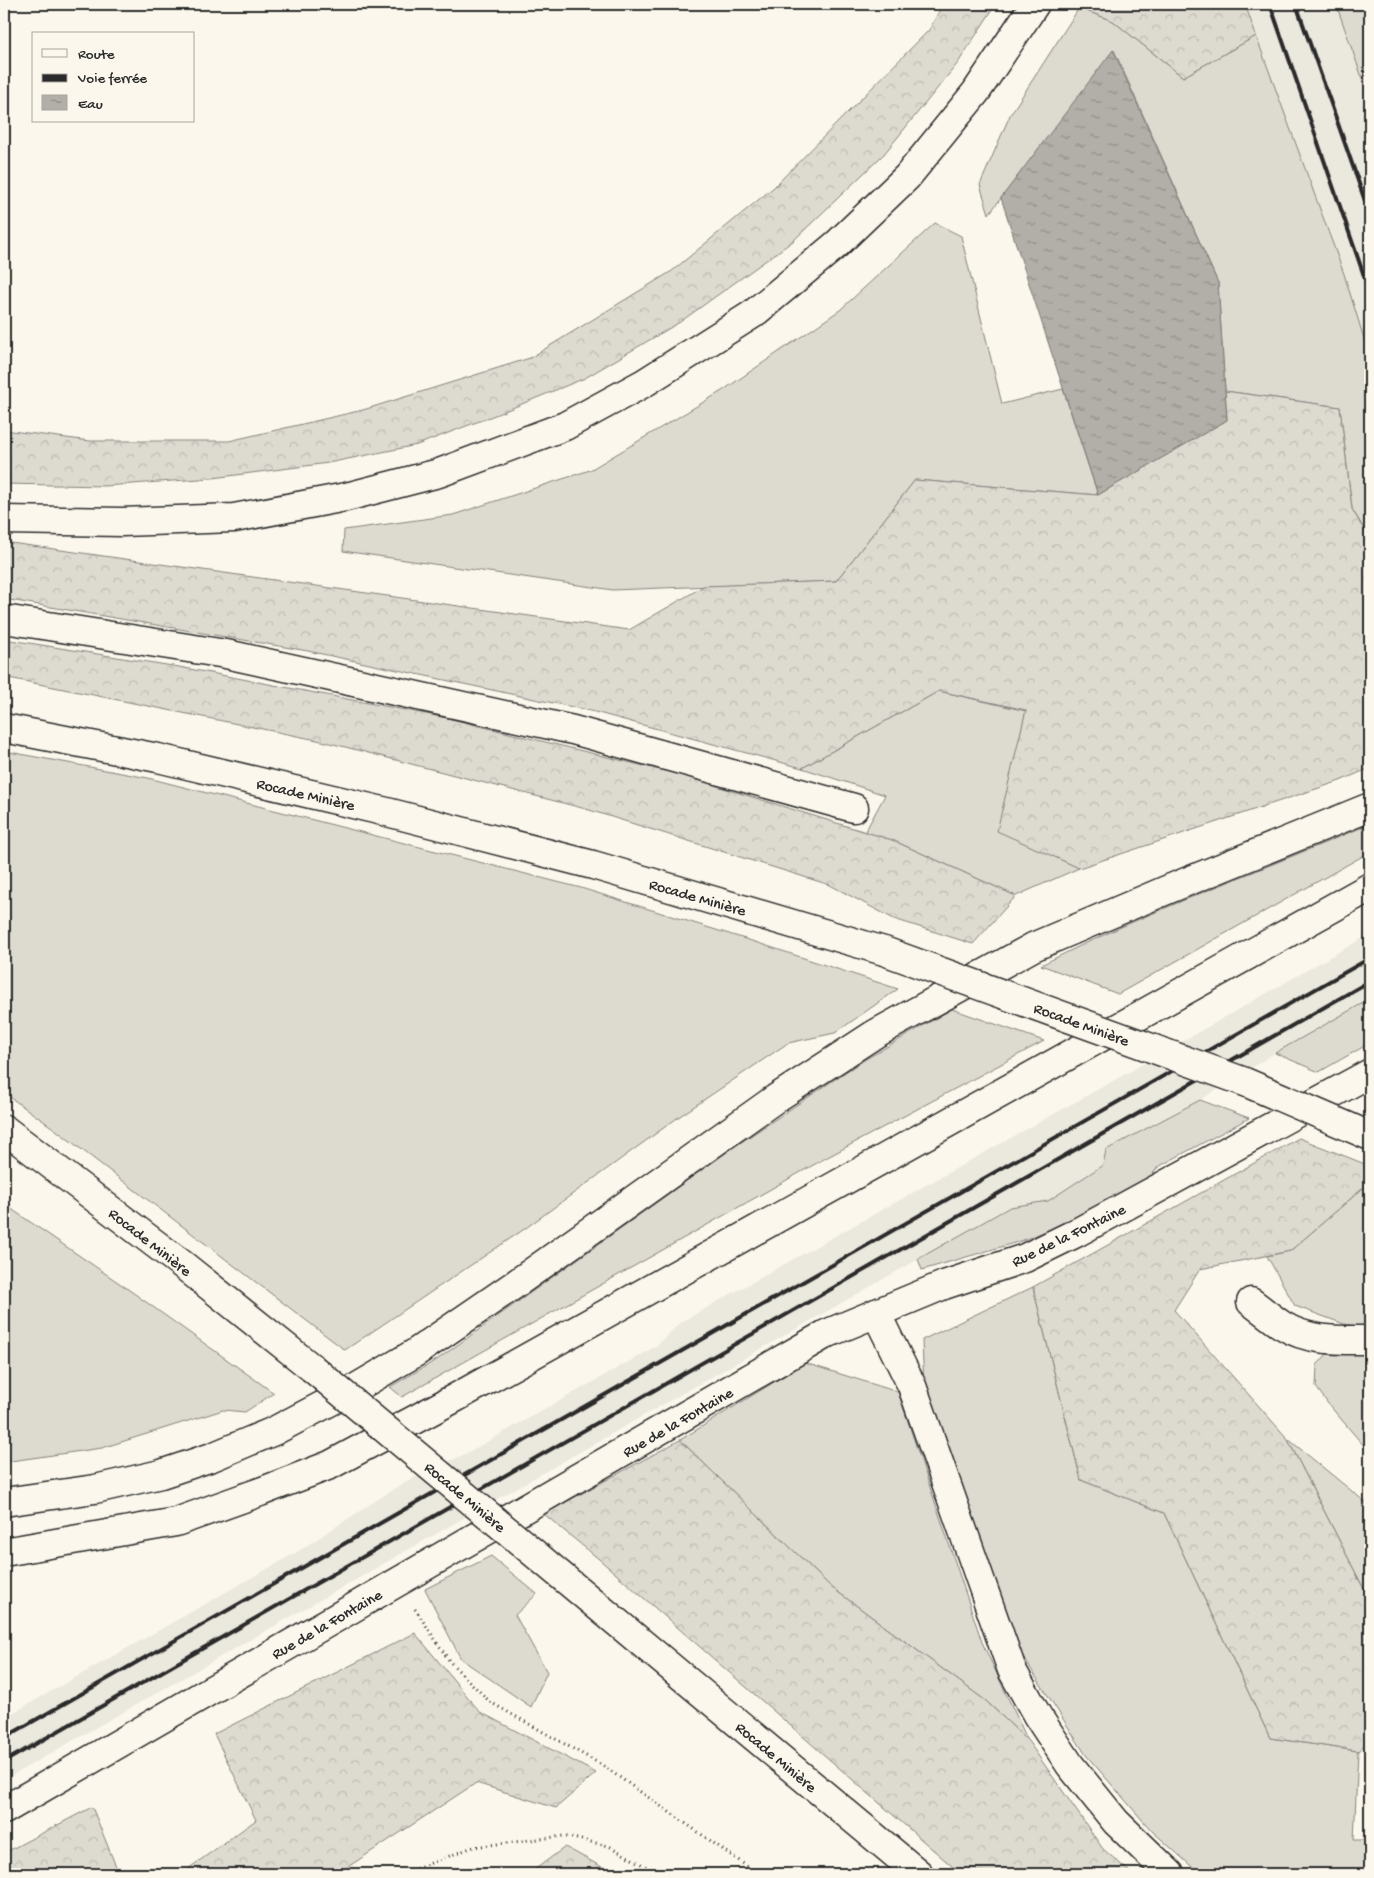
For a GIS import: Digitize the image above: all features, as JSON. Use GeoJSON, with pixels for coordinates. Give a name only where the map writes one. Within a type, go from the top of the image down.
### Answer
{"type":"FeatureCollection","features":[{"type":"Feature","properties":{"kind":"main road"},"geometry":{"type":"LineString","coordinates":[[4,520],[122,522],[234,518],[346,497],[439,473],[565,426],[644,384],[753,314],[837,244],[907,178],[976,92],[1035,4]]}},
{"type":"Feature","properties":{"kind":"main road"},"geometry":{"type":"LineString","coordinates":[[4,618],[226,654],[573,730],[854,808]]}},
{"type":"Feature","properties":{"kind":"main road","name":"Rocade Minière"},"geometry":{"type":"LineString","coordinates":[[4,728],[158,758],[387,812],[593,865],[884,950],[1245,1082],[1370,1136]]}},
{"type":"Feature","properties":{"kind":"main road"},"geometry":{"type":"LineString","coordinates":[[4,1502],[95,1489],[161,1474],[212,1457],[274,1432],[354,1389],[415,1353],[514,1285],[775,1099],[875,1034],[1032,947],[1370,807]]}},
{"type":"Feature","properties":{"kind":"main road"},"geometry":{"type":"LineString","coordinates":[[4,1552],[176,1522],[330,1465],[455,1398],[1370,887]]}},
{"type":"Feature","properties":{"kind":"main road","name":"Rue de la Fontaine"},"geometry":{"type":"LineString","coordinates":[[4,1810],[826,1334],[944,1285],[1025,1258],[1070,1236],[1370,1073]]}},
{"type":"Feature","properties":{"kind":"main road","name":"Rocade Minière"},"geometry":{"type":"LineString","coordinates":[[4,1129],[175,1259],[312,1368],[919,1874]]}},
{"type":"Feature","properties":{"kind":"main road"},"geometry":{"type":"LineString","coordinates":[[1251,1302],[1283,1326],[1302,1335],[1330,1340],[1370,1340]]}},
{"type":"Feature","properties":{"kind":"main road"},"geometry":{"type":"LineString","coordinates":[[876,1313],[912,1386],[1012,1670],[1036,1715],[1070,1765],[1116,1822],[1170,1874]]}},
{"type":"Feature","properties":{"kind":"path"},"geometry":{"type":"LineString","coordinates":[[401,1579],[417,1614],[450,1662],[490,1702],[602,1765],[758,1874]]}},
{"type":"Feature","properties":{"kind":"path"},"geometry":{"type":"LineString","coordinates":[[402,1874],[473,1847],[563,1836],[609,1846],[659,1874]]}},
{"type":"Feature","properties":{"kind":"shaded area"},"geometry":{"type":"Polygon","coordinates":[[[1171,4],[1370,4],[1370,578],[1171,4]]]}},
{"type":"Feature","properties":{"kind":"shaded area"},"geometry":{"type":"Polygon","coordinates":[[[1370,934],[1370,999],[1275,1053],[1200,1100],[1106,1150],[1103,1165],[1048,1201],[1010,1207],[4,1780],[4,1718],[297,1552],[403,1483],[469,1452],[655,1347],[681,1322],[1129,1072],[1370,934]]]}},
{"type":"Feature","properties":{"kind":"green space"},"geometry":{"type":"Polygon","coordinates":[[[943,4],[996,4],[958,63],[884,154],[793,241],[680,322],[585,378],[417,445],[328,463],[213,478],[105,486],[4,484],[4,430],[90,441],[229,441],[363,410],[530,358],[672,271],[774,187],[929,30],[943,4]]]}},
{"type":"Feature","properties":{"kind":"green space"},"geometry":{"type":"Polygon","coordinates":[[[1082,4],[1245,4],[1256,36],[1183,77],[1113,21],[1079,8],[1082,4]]]}},
{"type":"Feature","properties":{"kind":"green space"},"geometry":{"type":"Polygon","coordinates":[[[1336,4],[1370,4],[1370,100],[1336,4]]]}},
{"type":"Feature","properties":{"kind":"green space"},"geometry":{"type":"Polygon","coordinates":[[[1079,8],[1113,21],[1183,77],[1256,36],[1344,274],[1370,358],[1370,539],[1352,509],[1340,407],[1225,391],[1218,283],[1114,50],[989,214],[980,185],[1010,115],[1079,8]]]}},
{"type":"Feature","properties":{"kind":"green space"},"geometry":{"type":"Polygon","coordinates":[[[935,223],[961,236],[1002,404],[1063,389],[1098,495],[915,480],[836,581],[613,590],[343,551],[344,530],[453,515],[590,470],[722,391],[840,310],[935,223]]]}},
{"type":"Feature","properties":{"kind":"green space"},"geometry":{"type":"Polygon","coordinates":[[[1225,391],[1340,407],[1352,509],[1370,540],[1370,768],[1340,781],[1079,868],[997,831],[1026,710],[939,691],[802,768],[591,711],[308,651],[4,599],[4,542],[629,630],[704,586],[836,581],[915,480],[1098,495],[1227,420],[1225,391]]]}},
{"type":"Feature","properties":{"kind":"green space"},"geometry":{"type":"Polygon","coordinates":[[[4,639],[179,667],[447,718],[681,775],[892,840],[1016,896],[973,944],[894,919],[830,885],[586,809],[322,741],[4,677],[4,639]]]}},
{"type":"Feature","properties":{"kind":"green space"},"geometry":{"type":"Polygon","coordinates":[[[939,691],[1026,711],[998,830],[1079,868],[1016,896],[892,840],[865,832],[885,795],[802,768],[939,691]]]}},
{"type":"Feature","properties":{"kind":"green space"},"geometry":{"type":"Polygon","coordinates":[[[4,751],[148,778],[581,888],[898,989],[835,1033],[788,1043],[680,1116],[523,1230],[345,1350],[56,1130],[4,1093],[4,751]]]}},
{"type":"Feature","properties":{"kind":"green space"},"geometry":{"type":"Polygon","coordinates":[[[1370,824],[1370,852],[1118,994],[1041,965],[1163,909],[1370,824]]]}},
{"type":"Feature","properties":{"kind":"green space"},"geometry":{"type":"Polygon","coordinates":[[[1370,999],[1370,1043],[1319,1072],[1275,1053],[1370,999]]]}},
{"type":"Feature","properties":{"kind":"green space"},"geometry":{"type":"Polygon","coordinates":[[[952,1009],[1044,1041],[824,1159],[402,1397],[390,1387],[438,1359],[734,1147],[859,1063],[952,1009]]]}},
{"type":"Feature","properties":{"kind":"green space"},"geometry":{"type":"Polygon","coordinates":[[[1200,1100],[1249,1118],[1158,1167],[1146,1183],[1077,1219],[1021,1241],[922,1270],[918,1259],[1010,1207],[1048,1201],[1103,1165],[1106,1150],[1200,1100]]]}},
{"type":"Feature","properties":{"kind":"green space"},"geometry":{"type":"Polygon","coordinates":[[[1299,1138],[1370,1166],[1370,1182],[1290,1251],[1200,1269],[1174,1310],[1287,1438],[1370,1601],[1370,1740],[1358,1751],[1270,1738],[1164,1513],[1081,1480],[1033,1287],[1299,1138]]]}},
{"type":"Feature","properties":{"kind":"green space"},"geometry":{"type":"Polygon","coordinates":[[[1370,1182],[1370,1328],[1344,1324],[1295,1306],[1267,1256],[1290,1251],[1370,1182]]]}},
{"type":"Feature","properties":{"kind":"green space"},"geometry":{"type":"Polygon","coordinates":[[[4,1204],[274,1393],[245,1412],[223,1410],[102,1448],[4,1462],[4,1204]]]}},
{"type":"Feature","properties":{"kind":"green space"},"geometry":{"type":"Polygon","coordinates":[[[1033,1287],[1081,1480],[1164,1513],[1270,1738],[1358,1751],[1354,1840],[1370,1840],[1370,1874],[1200,1874],[1151,1830],[1086,1755],[1022,1655],[924,1387],[922,1340],[1033,1287]]]}},
{"type":"Feature","properties":{"kind":"green space"},"geometry":{"type":"Polygon","coordinates":[[[1328,1353],[1370,1354],[1370,1453],[1316,1387],[1317,1365],[1328,1353]]]}},
{"type":"Feature","properties":{"kind":"green space"},"geometry":{"type":"Polygon","coordinates":[[[805,1363],[898,1392],[982,1642],[1028,1741],[986,1701],[831,1587],[680,1440],[805,1363]]]}},
{"type":"Feature","properties":{"kind":"green space"},"geometry":{"type":"Polygon","coordinates":[[[1287,1438],[1370,1506],[1370,1601],[1287,1438]]]}},
{"type":"Feature","properties":{"kind":"green space"},"geometry":{"type":"Polygon","coordinates":[[[680,1440],[831,1587],[986,1701],[1028,1741],[1103,1849],[1132,1874],[961,1874],[600,1560],[544,1514],[680,1440]]]}},
{"type":"Feature","properties":{"kind":"green space"},"geometry":{"type":"Polygon","coordinates":[[[491,1556],[537,1594],[515,1615],[547,1672],[531,1707],[461,1659],[425,1589],[491,1556]]]}},
{"type":"Feature","properties":{"kind":"green space"},"geometry":{"type":"Polygon","coordinates":[[[415,1633],[480,1712],[596,1773],[556,1808],[476,1783],[337,1874],[181,1874],[256,1820],[214,1734],[415,1633]]]}},
{"type":"Feature","properties":{"kind":"green space"},"geometry":{"type":"Polygon","coordinates":[[[92,1807],[119,1874],[4,1874],[4,1853],[92,1807]]]}},
{"type":"Feature","properties":{"kind":"green space"},"geometry":{"type":"Polygon","coordinates":[[[565,1847],[615,1874],[529,1874],[565,1847]]]}},
{"type":"Feature","properties":{"kind":"water"},"geometry":{"type":"Polygon","coordinates":[[[1113,50],[1218,283],[1227,420],[1098,495],[1001,198],[1113,50]]]}},
{"type":"Feature","properties":{"kind":"railway"},"geometry":{"type":"LineString","coordinates":[[1270,4],[1370,293]]}},
{"type":"Feature","properties":{"kind":"railway"},"geometry":{"type":"LineString","coordinates":[[1296,4],[1370,215]]}},
{"type":"Feature","properties":{"kind":"railway"},"geometry":{"type":"LineString","coordinates":[[4,1738],[1370,958]]}},
{"type":"Feature","properties":{"kind":"railway"},"geometry":{"type":"LineString","coordinates":[[4,1762],[1370,981]]}}]}
